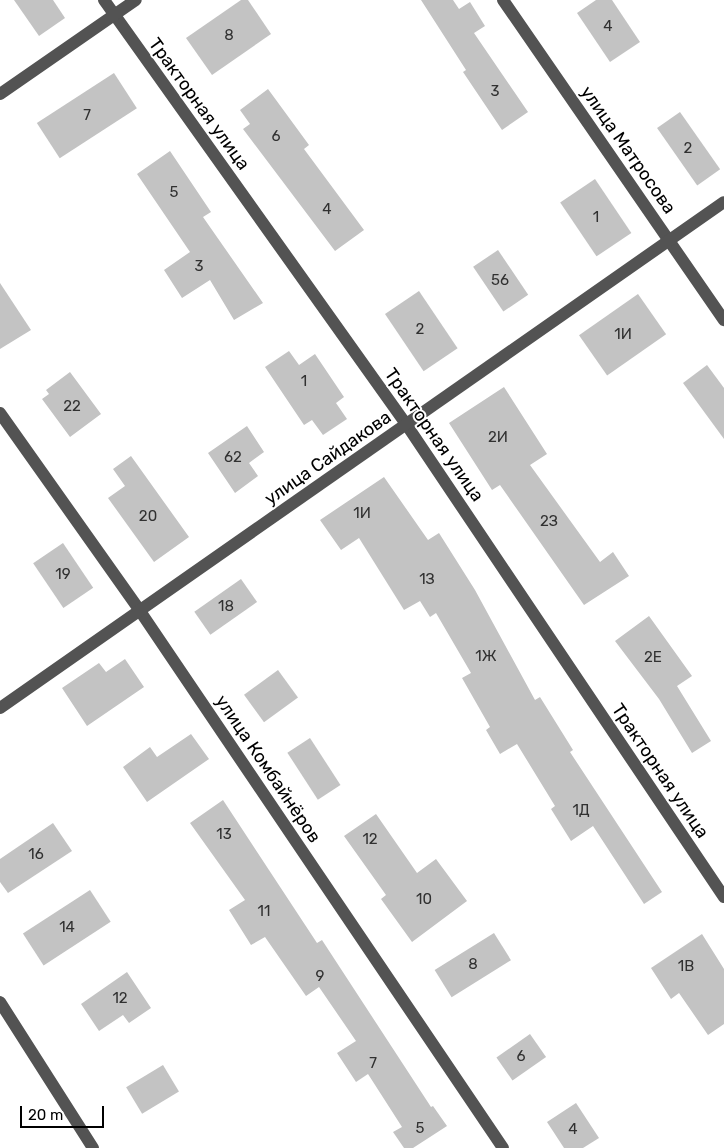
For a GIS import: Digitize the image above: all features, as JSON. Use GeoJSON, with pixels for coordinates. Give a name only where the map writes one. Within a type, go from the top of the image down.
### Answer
{"type":"FeatureCollection","features":[{"type":"Feature","properties":{"kind":"street","name":"Тракторная улица"},"geometry":{"type":"LineString","coordinates":[[104,0],[406,424],[724,897]]}},
{"type":"Feature","properties":{"kind":"street"},"geometry":{"type":"LineString","coordinates":[[0,94],[136,0]]}},
{"type":"Feature","properties":{"kind":"street","name":"улица Матросова"},"geometry":{"type":"LineString","coordinates":[[502,0],[724,320]]}},
{"type":"Feature","properties":{"kind":"street","name":"улица Сайдакова"},"geometry":{"type":"LineString","coordinates":[[0,708],[724,202]]}},
{"type":"Feature","properties":{"kind":"street","name":"улица Комбайнёров"},"geometry":{"type":"LineString","coordinates":[[0,412],[140,611],[503,1148]]}},
{"type":"Feature","properties":{"kind":"street"},"geometry":{"type":"LineString","coordinates":[[0,1002],[92,1148]]}},
{"type":"Feature","properties":{"kind":"building"},"geometry":{"type":"Polygon","coordinates":[[[14,0],[53,0],[65,18],[39,36],[14,0]]]}},
{"type":"Feature","properties":{"kind":"building"},"geometry":{"type":"Polygon","coordinates":[[[241,0],[248,0],[271,34],[212,75],[186,38],[241,0]]]}},
{"type":"Feature","properties":{"kind":"building"},"geometry":{"type":"Polygon","coordinates":[[[421,0],[453,0],[459,9],[470,2],[485,26],[474,33],[528,112],[502,130],[463,72],[466,70],[421,0]]]}},
{"type":"Feature","properties":{"kind":"building"},"geometry":{"type":"Polygon","coordinates":[[[596,0],[612,0],[640,42],[610,62],[577,13],[596,0]]]}},
{"type":"Feature","properties":{"kind":"building"},"geometry":{"type":"Polygon","coordinates":[[[114,73],[137,108],[60,158],[37,123],[114,73]]]}},
{"type":"Feature","properties":{"kind":"building"},"geometry":{"type":"Polygon","coordinates":[[[268,89],[309,145],[304,149],[364,230],[335,251],[243,129],[250,124],[240,110],[268,89]]]}},
{"type":"Feature","properties":{"kind":"building"},"geometry":{"type":"Polygon","coordinates":[[[680,112],[720,169],[697,185],[657,128],[680,112]]]}},
{"type":"Feature","properties":{"kind":"building"},"geometry":{"type":"Polygon","coordinates":[[[170,151],[211,212],[203,217],[263,303],[234,320],[210,280],[182,298],[164,270],[190,252],[137,174],[170,151]]]}},
{"type":"Feature","properties":{"kind":"building"},"geometry":{"type":"Polygon","coordinates":[[[595,179],[631,233],[597,256],[560,202],[595,179]]]}},
{"type":"Feature","properties":{"kind":"building"},"geometry":{"type":"Polygon","coordinates":[[[498,250],[528,295],[503,312],[473,267],[498,250]]]}},
{"type":"Feature","properties":{"kind":"building"},"geometry":{"type":"Polygon","coordinates":[[[0,283],[31,330],[0,349],[0,283]]]}},
{"type":"Feature","properties":{"kind":"building"},"geometry":{"type":"Polygon","coordinates":[[[419,291],[458,348],[424,371],[385,314],[419,291]]]}},
{"type":"Feature","properties":{"kind":"building"},"geometry":{"type":"Polygon","coordinates":[[[638,294],[666,334],[607,375],[579,335],[638,294]]]}},
{"type":"Feature","properties":{"kind":"building"},"geometry":{"type":"Polygon","coordinates":[[[289,351],[299,365],[315,354],[344,397],[336,403],[347,419],[323,435],[312,420],[304,425],[265,367],[289,351]]]}},
{"type":"Feature","properties":{"kind":"building"},"geometry":{"type":"Polygon","coordinates":[[[707,365],[724,388],[724,439],[683,383],[707,365]]]}},
{"type":"Feature","properties":{"kind":"building"},"geometry":{"type":"Polygon","coordinates":[[[70,372],[101,414],[70,437],[42,399],[49,394],[46,390],[70,372]]]}},
{"type":"Feature","properties":{"kind":"building"},"geometry":{"type":"Polygon","coordinates":[[[504,387],[547,454],[530,465],[600,562],[613,552],[629,576],[584,605],[500,485],[492,490],[449,423],[504,387]]]}},
{"type":"Feature","properties":{"kind":"building"},"geometry":{"type":"Polygon","coordinates":[[[247,426],[264,452],[249,463],[258,476],[235,493],[208,453],[247,426]]]}},
{"type":"Feature","properties":{"kind":"building"},"geometry":{"type":"Polygon","coordinates":[[[131,456],[189,537],[154,562],[108,498],[125,486],[113,469],[131,456]]]}},
{"type":"Feature","properties":{"kind":"building"},"geometry":{"type":"Polygon","coordinates":[[[384,477],[428,540],[439,533],[475,590],[535,700],[540,697],[573,750],[570,752],[662,892],[644,904],[593,826],[571,841],[551,809],[555,806],[517,744],[500,754],[486,730],[490,727],[462,678],[471,673],[436,613],[430,617],[420,601],[404,610],[359,538],[341,550],[320,520],[384,477]]]}},
{"type":"Feature","properties":{"kind":"building"},"geometry":{"type":"Polygon","coordinates":[[[63,543],[93,588],[63,608],[33,563],[63,543]]]}},
{"type":"Feature","properties":{"kind":"building"},"geometry":{"type":"Polygon","coordinates":[[[241,579],[257,602],[210,635],[194,612],[241,579]]]}},
{"type":"Feature","properties":{"kind":"building"},"geometry":{"type":"Polygon","coordinates":[[[649,616],[692,676],[677,686],[711,741],[692,753],[659,699],[615,641],[649,616]]]}},
{"type":"Feature","properties":{"kind":"building"},"geometry":{"type":"Polygon","coordinates":[[[125,659],[144,687],[87,726],[62,688],[99,663],[106,672],[125,659]]]}},
{"type":"Feature","properties":{"kind":"building"},"geometry":{"type":"Polygon","coordinates":[[[278,670],[298,698],[264,722],[244,695],[278,670]]]}},
{"type":"Feature","properties":{"kind":"building"},"geometry":{"type":"Polygon","coordinates":[[[191,734],[209,759],[147,802],[123,767],[150,747],[157,757],[191,734]]]}},
{"type":"Feature","properties":{"kind":"building"},"geometry":{"type":"Polygon","coordinates":[[[310,738],[340,785],[318,800],[287,753],[310,738]]]}},
{"type":"Feature","properties":{"kind":"building"},"geometry":{"type":"Polygon","coordinates":[[[223,800],[317,943],[322,940],[431,1107],[433,1106],[447,1126],[413,1148],[404,1148],[393,1132],[402,1127],[368,1074],[356,1082],[337,1053],[356,1041],[319,987],[306,996],[265,937],[251,945],[229,910],[245,900],[190,823],[223,800]]]}},
{"type":"Feature","properties":{"kind":"building"},"geometry":{"type":"Polygon","coordinates":[[[376,814],[417,873],[436,859],[467,901],[412,942],[381,899],[386,895],[344,836],[376,814]]]}},
{"type":"Feature","properties":{"kind":"building"},"geometry":{"type":"Polygon","coordinates":[[[53,823],[72,851],[8,893],[0,882],[0,859],[53,823]]]}},
{"type":"Feature","properties":{"kind":"building"},"geometry":{"type":"Polygon","coordinates":[[[90,890],[111,922],[44,965],[23,934],[90,890]]]}},
{"type":"Feature","properties":{"kind":"building"},"geometry":{"type":"Polygon","coordinates":[[[494,933],[511,960],[452,997],[435,970],[494,933]]]}},
{"type":"Feature","properties":{"kind":"building"},"geometry":{"type":"Polygon","coordinates":[[[702,934],[724,969],[724,1024],[708,1035],[679,993],[671,999],[651,968],[702,934]]]}},
{"type":"Feature","properties":{"kind":"building"},"geometry":{"type":"Polygon","coordinates":[[[127,972],[151,1008],[129,1023],[123,1015],[99,1031],[81,1004],[127,972]]]}},
{"type":"Feature","properties":{"kind":"building"},"geometry":{"type":"Polygon","coordinates":[[[530,1034],[546,1057],[512,1080],[496,1058],[530,1034]]]}},
{"type":"Feature","properties":{"kind":"building"},"geometry":{"type":"Polygon","coordinates":[[[163,1065],[179,1092],[142,1114],[126,1087],[163,1065]]]}},
{"type":"Feature","properties":{"kind":"building"},"geometry":{"type":"Polygon","coordinates":[[[576,1103],[599,1138],[583,1148],[564,1148],[547,1122],[576,1103]]]}}]}
